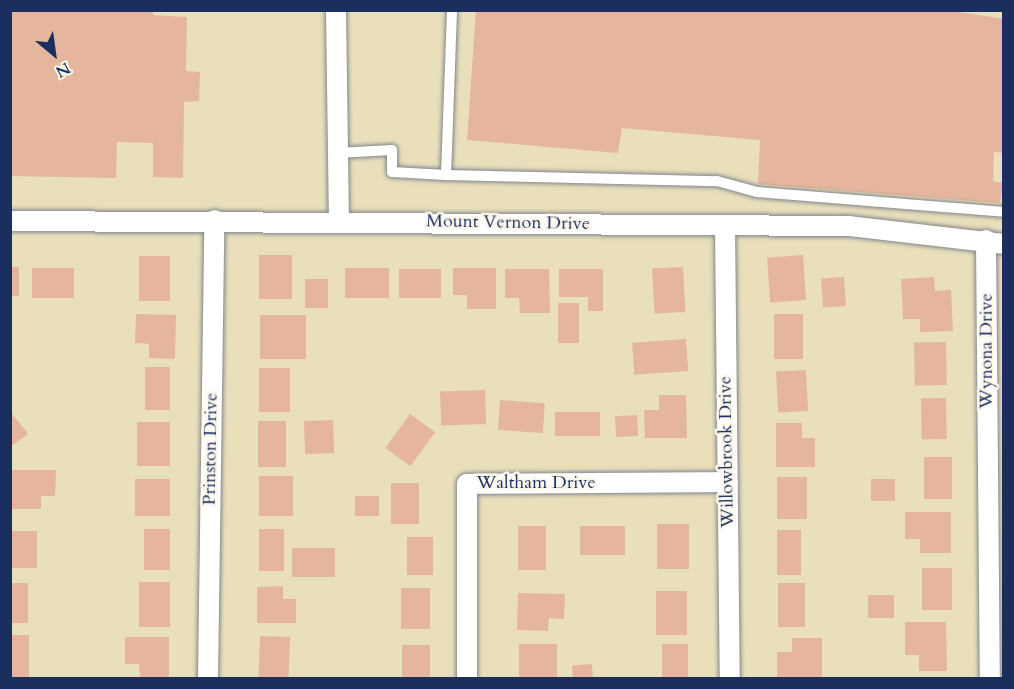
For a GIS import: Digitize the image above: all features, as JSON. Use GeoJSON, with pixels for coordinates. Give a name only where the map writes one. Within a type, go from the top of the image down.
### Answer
{"type":"FeatureCollection","features":[{"type":"Feature","properties":{"kind":"street"},"geometry":{"type":"LineString","coordinates":[[336,10],[339,221]]}},
{"type":"Feature","properties":{"kind":"street","name":"Mount Vernon Drive"},"geometry":{"type":"LineString","coordinates":[[10,221],[214,220],[849,226],[995,242]]}},
{"type":"Feature","properties":{"kind":"street","name":"Prinston Drive"},"geometry":{"type":"LineString","coordinates":[[208,678],[214,220]]}},
{"type":"Feature","properties":{"kind":"street","name":"Willowbrook Drive"},"geometry":{"type":"LineString","coordinates":[[725,226],[730,678]]}},
{"type":"Feature","properties":{"kind":"street","name":"Wynona Drive"},"geometry":{"type":"LineString","coordinates":[[990,678],[995,242]]}},
{"type":"Feature","properties":{"kind":"street","name":"Waltham Drive"},"geometry":{"type":"LineString","coordinates":[[467,678],[467,484],[728,482]]}},
{"type":"Feature","properties":{"kind":"lane"},"geometry":{"type":"LineString","coordinates":[[446,175],[452,10]]}},
{"type":"Feature","properties":{"kind":"lane"},"geometry":{"type":"LineString","coordinates":[[337,153],[392,150],[392,172],[717,181],[757,192],[1004,212]]}},
{"type":"Feature","properties":{"kind":"building"},"geometry":{"type":"Polygon","coordinates":[[[10,10],[153,10],[153,15],[187,17],[186,71],[200,72],[199,101],[184,102],[183,178],[153,177],[153,143],[117,142],[116,178],[10,176],[10,10]]]}},
{"type":"Feature","properties":{"kind":"building"},"geometry":{"type":"Polygon","coordinates":[[[476,10],[947,10],[1004,19],[1004,153],[994,152],[993,181],[1003,183],[1000,203],[758,184],[760,140],[622,128],[618,153],[467,140],[476,10]]]}},
{"type":"Feature","properties":{"kind":"building"},"geometry":{"type":"Polygon","coordinates":[[[259,255],[292,255],[292,299],[259,299],[259,255]]]}},
{"type":"Feature","properties":{"kind":"building"},"geometry":{"type":"Polygon","coordinates":[[[803,255],[806,300],[770,302],[767,258],[803,255]]]}},
{"type":"Feature","properties":{"kind":"building"},"geometry":{"type":"Polygon","coordinates":[[[139,256],[170,256],[170,301],[139,301],[139,256]]]}},
{"type":"Feature","properties":{"kind":"building"},"geometry":{"type":"Polygon","coordinates":[[[10,267],[19,267],[19,296],[10,296],[10,267]]]}},
{"type":"Feature","properties":{"kind":"building"},"geometry":{"type":"Polygon","coordinates":[[[683,267],[685,312],[654,314],[652,269],[683,267]]]}},
{"type":"Feature","properties":{"kind":"building"},"geometry":{"type":"Polygon","coordinates":[[[32,268],[74,268],[74,298],[32,298],[32,268]]]}},
{"type":"Feature","properties":{"kind":"building"},"geometry":{"type":"Polygon","coordinates":[[[345,268],[389,268],[389,298],[345,298],[345,268]]]}},
{"type":"Feature","properties":{"kind":"building"},"geometry":{"type":"Polygon","coordinates":[[[453,268],[496,268],[496,309],[467,309],[467,295],[453,295],[453,268]]]}},
{"type":"Feature","properties":{"kind":"building"},"geometry":{"type":"Polygon","coordinates":[[[399,269],[441,269],[441,298],[399,298],[399,269]]]}},
{"type":"Feature","properties":{"kind":"building"},"geometry":{"type":"Polygon","coordinates":[[[505,269],[549,269],[550,313],[520,313],[519,298],[505,298],[505,269]]]}},
{"type":"Feature","properties":{"kind":"building"},"geometry":{"type":"Polygon","coordinates":[[[559,269],[603,269],[603,311],[588,311],[588,297],[559,297],[559,269]]]}},
{"type":"Feature","properties":{"kind":"building"},"geometry":{"type":"Polygon","coordinates":[[[844,277],[846,306],[823,308],[821,279],[844,277]]]}},
{"type":"Feature","properties":{"kind":"building"},"geometry":{"type":"Polygon","coordinates":[[[934,277],[935,291],[951,290],[953,331],[920,332],[920,319],[903,319],[901,279],[934,277]]]}},
{"type":"Feature","properties":{"kind":"building"},"geometry":{"type":"Polygon","coordinates":[[[305,279],[328,279],[328,308],[305,308],[305,279]]]}},
{"type":"Feature","properties":{"kind":"building"},"geometry":{"type":"Polygon","coordinates":[[[558,303],[579,303],[579,343],[558,343],[558,303]]]}},
{"type":"Feature","properties":{"kind":"building"},"geometry":{"type":"Polygon","coordinates":[[[136,314],[176,315],[175,359],[149,358],[149,344],[135,343],[136,314]]]}},
{"type":"Feature","properties":{"kind":"building"},"geometry":{"type":"Polygon","coordinates":[[[774,314],[803,314],[803,359],[774,359],[774,314]]]}},
{"type":"Feature","properties":{"kind":"building"},"geometry":{"type":"Polygon","coordinates":[[[260,315],[306,315],[306,359],[260,359],[260,315]]]}},
{"type":"Feature","properties":{"kind":"building"},"geometry":{"type":"Polygon","coordinates":[[[686,339],[688,371],[634,375],[632,343],[686,339]]]}},
{"type":"Feature","properties":{"kind":"building"},"geometry":{"type":"Polygon","coordinates":[[[946,342],[947,385],[915,386],[914,343],[946,342]]]}},
{"type":"Feature","properties":{"kind":"building"},"geometry":{"type":"Polygon","coordinates":[[[145,367],[170,367],[170,410],[145,410],[145,367]]]}},
{"type":"Feature","properties":{"kind":"building"},"geometry":{"type":"Polygon","coordinates":[[[259,368],[290,368],[290,412],[259,412],[259,368]]]}},
{"type":"Feature","properties":{"kind":"building"},"geometry":{"type":"Polygon","coordinates":[[[806,370],[808,411],[778,413],[776,372],[806,370]]]}},
{"type":"Feature","properties":{"kind":"building"},"geometry":{"type":"Polygon","coordinates":[[[485,390],[486,424],[441,426],[440,392],[485,390]]]}},
{"type":"Feature","properties":{"kind":"building"},"geometry":{"type":"Polygon","coordinates":[[[659,395],[686,395],[687,438],[645,438],[644,410],[659,410],[659,395]]]}},
{"type":"Feature","properties":{"kind":"building"},"geometry":{"type":"Polygon","coordinates":[[[921,398],[946,398],[947,439],[922,439],[921,398]]]}},
{"type":"Feature","properties":{"kind":"building"},"geometry":{"type":"Polygon","coordinates":[[[500,400],[545,403],[543,433],[498,430],[500,400]]]}},
{"type":"Feature","properties":{"kind":"building"},"geometry":{"type":"Polygon","coordinates":[[[10,411],[28,434],[10,447],[10,411]]]}},
{"type":"Feature","properties":{"kind":"building"},"geometry":{"type":"Polygon","coordinates":[[[555,412],[600,412],[600,436],[555,436],[555,412]]]}},
{"type":"Feature","properties":{"kind":"building"},"geometry":{"type":"Polygon","coordinates":[[[410,414],[435,432],[410,466],[385,448],[410,414]]]}},
{"type":"Feature","properties":{"kind":"building"},"geometry":{"type":"Polygon","coordinates":[[[637,415],[638,436],[616,437],[615,416],[637,415]]]}},
{"type":"Feature","properties":{"kind":"building"},"geometry":{"type":"Polygon","coordinates":[[[333,420],[334,453],[305,454],[304,421],[333,420]]]}},
{"type":"Feature","properties":{"kind":"building"},"geometry":{"type":"Polygon","coordinates":[[[258,421],[286,421],[286,467],[258,467],[258,421]]]}},
{"type":"Feature","properties":{"kind":"building"},"geometry":{"type":"Polygon","coordinates":[[[137,422],[170,422],[170,466],[137,466],[137,422]]]}},
{"type":"Feature","properties":{"kind":"building"},"geometry":{"type":"Polygon","coordinates":[[[776,423],[802,423],[802,438],[815,438],[815,467],[776,467],[776,423]]]}},
{"type":"Feature","properties":{"kind":"building"},"geometry":{"type":"Polygon","coordinates":[[[924,457],[952,457],[952,499],[924,499],[924,457]]]}},
{"type":"Feature","properties":{"kind":"building"},"geometry":{"type":"Polygon","coordinates":[[[12,470],[56,470],[55,496],[41,496],[41,509],[12,509],[12,470]]]}},
{"type":"Feature","properties":{"kind":"building"},"geometry":{"type":"Polygon","coordinates":[[[259,476],[293,476],[293,516],[259,516],[259,476]]]}},
{"type":"Feature","properties":{"kind":"building"},"geometry":{"type":"Polygon","coordinates":[[[777,477],[807,477],[807,519],[777,519],[777,477]]]}},
{"type":"Feature","properties":{"kind":"building"},"geometry":{"type":"Polygon","coordinates":[[[135,479],[170,479],[170,516],[135,516],[135,479]]]}},
{"type":"Feature","properties":{"kind":"building"},"geometry":{"type":"Polygon","coordinates":[[[871,479],[895,479],[895,501],[871,501],[871,479]]]}},
{"type":"Feature","properties":{"kind":"building"},"geometry":{"type":"Polygon","coordinates":[[[391,483],[419,483],[419,524],[391,524],[391,483]]]}},
{"type":"Feature","properties":{"kind":"building"},"geometry":{"type":"Polygon","coordinates":[[[355,496],[379,496],[379,516],[355,516],[355,496]]]}},
{"type":"Feature","properties":{"kind":"building"},"geometry":{"type":"Polygon","coordinates":[[[905,512],[951,512],[951,553],[920,553],[920,539],[905,539],[905,512]]]}},
{"type":"Feature","properties":{"kind":"building"},"geometry":{"type":"Polygon","coordinates":[[[657,524],[689,524],[689,569],[657,569],[657,524]]]}},
{"type":"Feature","properties":{"kind":"building"},"geometry":{"type":"Polygon","coordinates":[[[518,526],[546,526],[546,570],[518,570],[518,526]]]}},
{"type":"Feature","properties":{"kind":"building"},"geometry":{"type":"Polygon","coordinates":[[[580,526],[625,526],[625,555],[580,555],[580,526]]]}},
{"type":"Feature","properties":{"kind":"building"},"geometry":{"type":"Polygon","coordinates":[[[144,529],[170,529],[170,570],[144,570],[144,529]]]}},
{"type":"Feature","properties":{"kind":"building"},"geometry":{"type":"Polygon","coordinates":[[[259,529],[284,529],[284,571],[259,571],[259,529]]]}},
{"type":"Feature","properties":{"kind":"building"},"geometry":{"type":"Polygon","coordinates":[[[777,530],[801,530],[801,575],[777,575],[777,530]]]}},
{"type":"Feature","properties":{"kind":"building"},"geometry":{"type":"Polygon","coordinates":[[[10,531],[37,531],[37,568],[10,568],[10,531]]]}},
{"type":"Feature","properties":{"kind":"building"},"geometry":{"type":"Polygon","coordinates":[[[407,537],[433,537],[433,575],[407,575],[407,537]]]}},
{"type":"Feature","properties":{"kind":"building"},"geometry":{"type":"Polygon","coordinates":[[[292,548],[335,548],[335,577],[292,577],[292,548]]]}},
{"type":"Feature","properties":{"kind":"building"},"geometry":{"type":"Polygon","coordinates":[[[922,568],[952,568],[952,610],[922,610],[922,568]]]}},
{"type":"Feature","properties":{"kind":"building"},"geometry":{"type":"Polygon","coordinates":[[[139,582],[170,582],[170,627],[139,627],[139,582]]]}},
{"type":"Feature","properties":{"kind":"building"},"geometry":{"type":"Polygon","coordinates":[[[10,583],[28,583],[28,623],[10,623],[10,583]]]}},
{"type":"Feature","properties":{"kind":"building"},"geometry":{"type":"Polygon","coordinates":[[[778,583],[805,583],[805,627],[778,627],[778,583]]]}},
{"type":"Feature","properties":{"kind":"building"},"geometry":{"type":"Polygon","coordinates":[[[283,586],[283,599],[296,599],[296,623],[257,623],[257,587],[283,586]]]}},
{"type":"Feature","properties":{"kind":"building"},"geometry":{"type":"Polygon","coordinates":[[[401,588],[430,588],[430,629],[401,629],[401,588]]]}},
{"type":"Feature","properties":{"kind":"building"},"geometry":{"type":"Polygon","coordinates":[[[656,591],[687,591],[687,635],[656,635],[656,591]]]}},
{"type":"Feature","properties":{"kind":"building"},"geometry":{"type":"Polygon","coordinates":[[[518,593],[565,594],[564,619],[549,618],[548,631],[517,630],[518,593]]]}},
{"type":"Feature","properties":{"kind":"building"},"geometry":{"type":"Polygon","coordinates":[[[868,595],[894,595],[894,618],[868,618],[868,595]]]}},
{"type":"Feature","properties":{"kind":"building"},"geometry":{"type":"Polygon","coordinates":[[[905,622],[946,622],[947,671],[919,671],[919,655],[905,655],[905,622]]]}},
{"type":"Feature","properties":{"kind":"building"},"geometry":{"type":"Polygon","coordinates":[[[10,635],[29,635],[29,678],[10,678],[10,635]]]}},
{"type":"Feature","properties":{"kind":"building"},"geometry":{"type":"Polygon","coordinates":[[[260,636],[290,637],[289,678],[259,678],[260,636]]]}},
{"type":"Feature","properties":{"kind":"building"},"geometry":{"type":"Polygon","coordinates":[[[125,637],[169,637],[169,677],[140,677],[139,664],[125,664],[125,637]]]}},
{"type":"Feature","properties":{"kind":"building"},"geometry":{"type":"Polygon","coordinates":[[[792,638],[822,638],[822,678],[777,678],[777,652],[792,652],[792,638]]]}},
{"type":"Feature","properties":{"kind":"building"},"geometry":{"type":"Polygon","coordinates":[[[519,644],[557,644],[557,678],[519,678],[519,644]]]}},
{"type":"Feature","properties":{"kind":"building"},"geometry":{"type":"Polygon","coordinates":[[[662,644],[688,644],[688,678],[662,678],[662,644]]]}},
{"type":"Feature","properties":{"kind":"building"},"geometry":{"type":"Polygon","coordinates":[[[402,645],[430,645],[430,678],[402,678],[402,645]]]}},
{"type":"Feature","properties":{"kind":"building"},"geometry":{"type":"Polygon","coordinates":[[[592,664],[593,678],[573,678],[572,665],[592,664]]]}}]}
